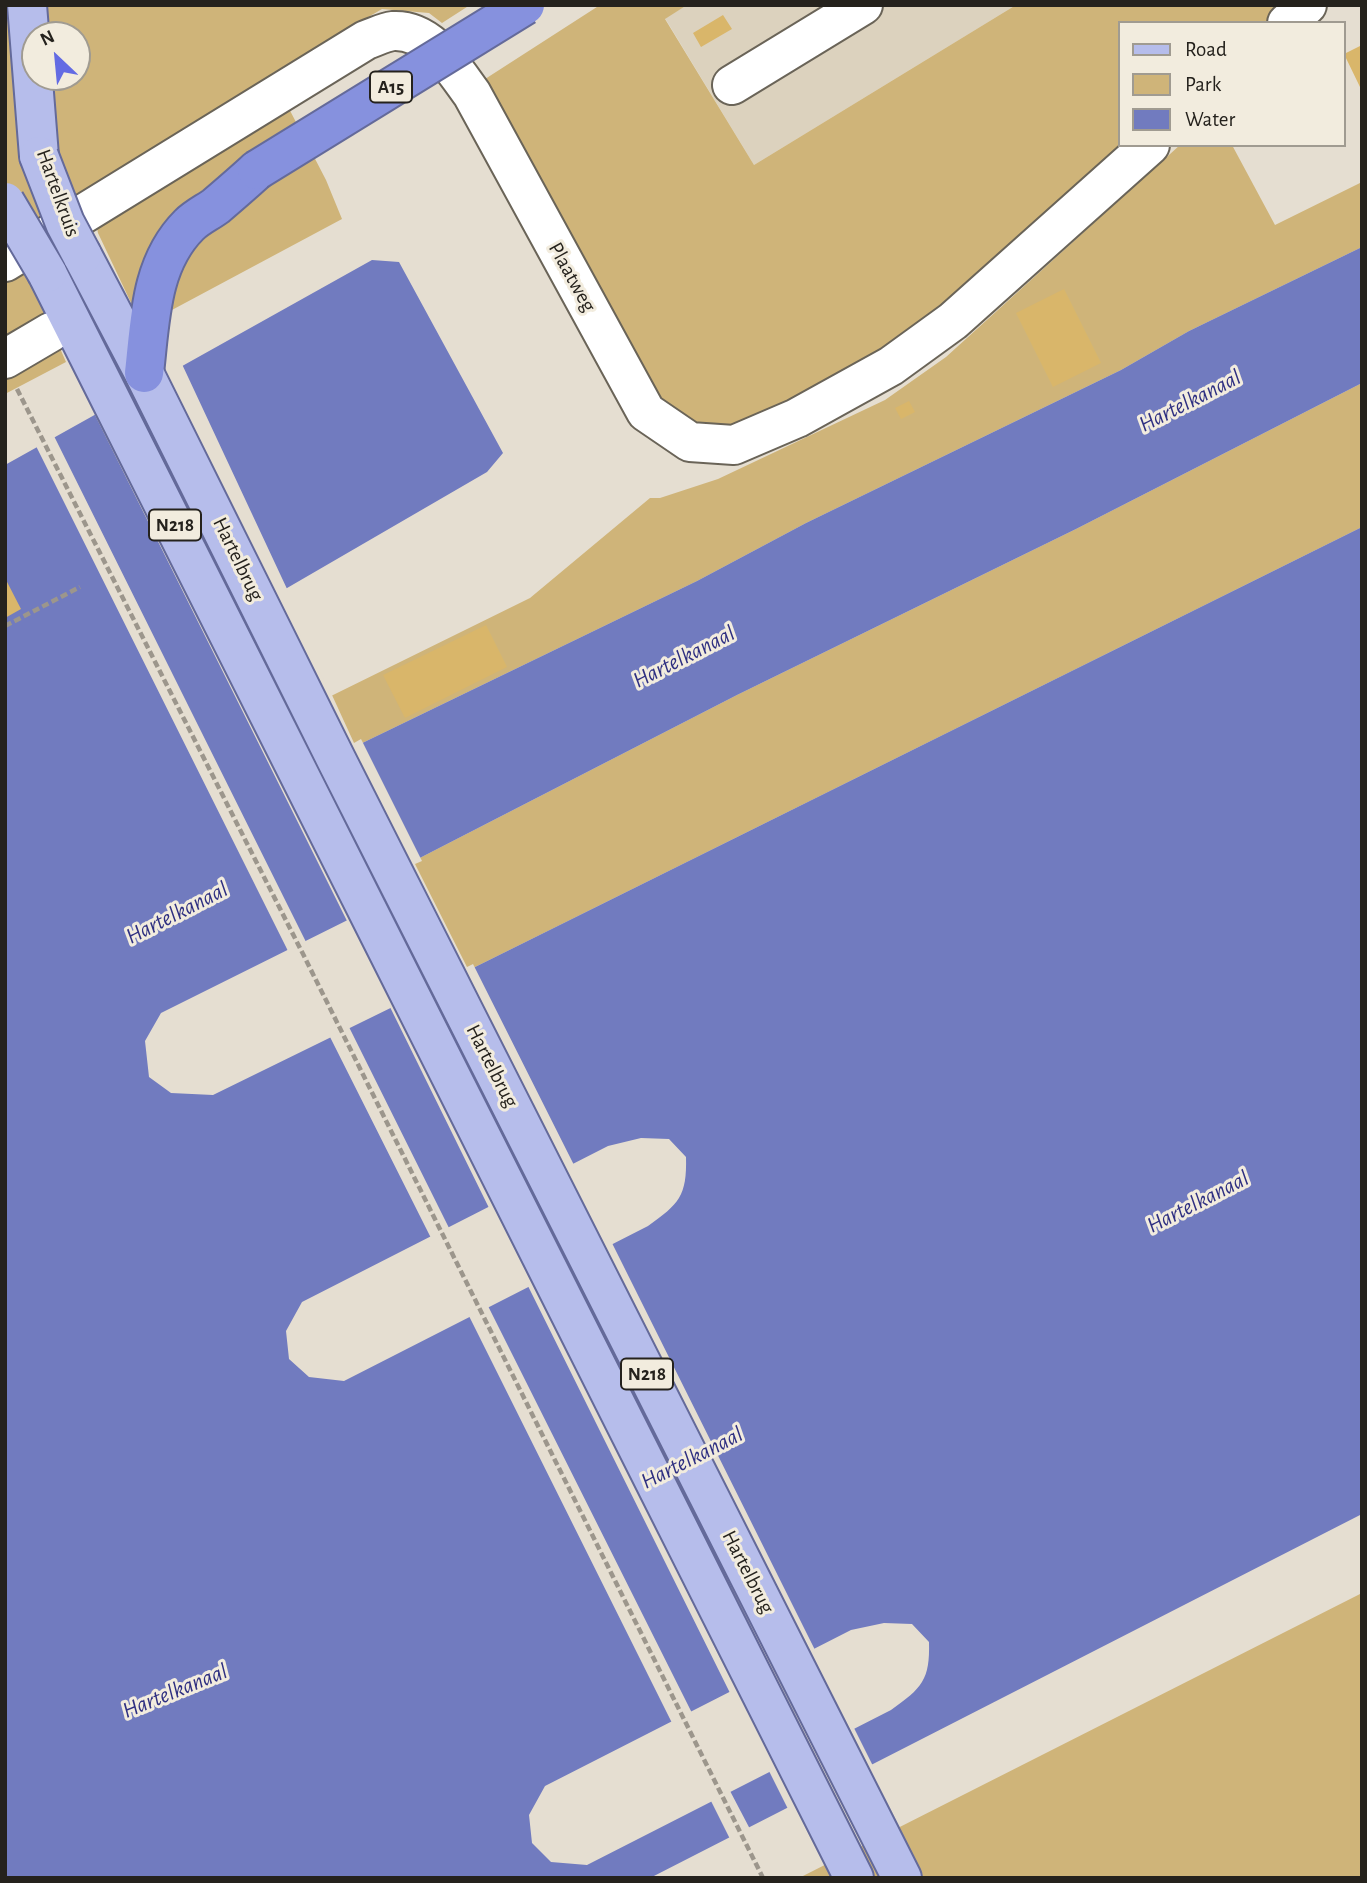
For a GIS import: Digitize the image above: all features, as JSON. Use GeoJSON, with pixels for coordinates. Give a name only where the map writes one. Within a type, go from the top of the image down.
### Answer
{"type":"FeatureCollection","features":[{"type":"Feature","properties":{"kind":"highway","name":"A15"},"geometry":{"type":"LineString","coordinates":[[144,373],[153,294],[159,271],[190,224],[215,207],[257,170],[525,5]]}},
{"type":"Feature","properties":{"kind":"main road","name":"Hartelkruis"},"geometry":{"type":"LineString","coordinates":[[27,5],[39,156],[65,223],[82,255]]}},
{"type":"Feature","properties":{"kind":"main road","name":"Hartelkruis"},"geometry":{"type":"LineString","coordinates":[[5,202],[47,273]]}},
{"type":"Feature","properties":{"kind":"main road","name":"Hartelbrug"},"geometry":{"type":"LineString","coordinates":[[82,255],[144,373],[336,759],[902,1878]]}},
{"type":"Feature","properties":{"kind":"main road","name":"Hartelbrug"},"geometry":{"type":"LineString","coordinates":[[47,273],[853,1878]]}},
{"type":"Feature","properties":{"kind":"street"},"geometry":{"type":"LineString","coordinates":[[732,85],[863,5]]}},
{"type":"Feature","properties":{"kind":"street"},"geometry":{"type":"LineString","coordinates":[[1289,21],[1307,5]]}},
{"type":"Feature","properties":{"kind":"street","name":"Plaatweg"},"geometry":{"type":"LineString","coordinates":[[5,262],[366,40],[391,31],[413,32],[432,45],[452,66],[472,94],[646,412],[690,442],[734,445],[797,418],[891,366],[953,321],[1148,147]]}},
{"type":"Feature","properties":{"kind":"street"},"geometry":{"type":"LineString","coordinates":[[11,373],[51,332]]}},
{"type":"Feature","properties":{"kind":"path"},"geometry":{"type":"LineString","coordinates":[[11,373],[300,946],[763,1878]]}},
{"type":"Feature","properties":{"kind":"path"},"geometry":{"type":"LineString","coordinates":[[5,626],[80,587]]}},
{"type":"Feature","properties":{"kind":"shaded area"},"geometry":{"type":"Polygon","coordinates":[[[687,5],[1016,5],[754,165],[665,18],[687,5]]]}},
{"type":"Feature","properties":{"kind":"green space"},"geometry":{"type":"Polygon","coordinates":[[[5,5],[470,5],[442,23],[429,13],[382,9],[271,74],[326,180],[342,219],[142,326],[98,233],[89,189],[5,238],[5,5]]]}},
{"type":"Feature","properties":{"kind":"green space"},"geometry":{"type":"Polygon","coordinates":[[[600,5],[687,5],[665,19],[754,165],[1016,5],[1284,5],[1267,21],[1118,21],[1118,147],[1128,147],[884,354],[737,432],[701,431],[652,396],[482,81],[600,5]]]}},
{"type":"Feature","properties":{"kind":"green space"},"geometry":{"type":"Polygon","coordinates":[[[1178,147],[1233,147],[1275,225],[1362,182],[1362,247],[1189,331],[1121,370],[806,523],[697,581],[352,748],[329,697],[530,598],[650,498],[660,498],[718,479],[885,400],[946,357],[1178,147]]]}},
{"type":"Feature","properties":{"kind":"green space"},"geometry":{"type":"Polygon","coordinates":[[[5,245],[33,287],[66,362],[5,394],[5,245]]]}},
{"type":"Feature","properties":{"kind":"green space"},"geometry":{"type":"Polygon","coordinates":[[[1362,383],[1362,527],[465,972],[410,863],[737,695],[1076,529],[1362,383]]]}},
{"type":"Feature","properties":{"kind":"green space"},"geometry":{"type":"Polygon","coordinates":[[[1362,1593],[1362,1878],[799,1878],[1362,1593]]]}},
{"type":"Feature","properties":{"kind":"water","name":"Hartelkanaal"},"geometry":{"type":"Polygon","coordinates":[[[1362,247],[1362,383],[1076,529],[737,695],[410,863],[465,972],[1362,527],[1362,1514],[650,1878],[5,1878],[5,465],[372,260],[399,262],[503,453],[487,472],[275,595],[352,748],[697,581],[806,523],[1121,370],[1189,331],[1362,247]],[[420,884],[161,1013],[145,1041],[149,1077],[171,1093],[213,1095],[464,972],[420,884]],[[641,1138],[608,1146],[302,1302],[286,1331],[289,1359],[309,1377],[344,1381],[648,1226],[679,1198],[685,1181],[686,1157],[669,1139],[641,1138]],[[884,1623],[851,1630],[545,1786],[529,1815],[532,1843],[551,1862],[587,1865],[891,1710],[922,1682],[928,1666],[929,1642],[912,1624],[884,1623]]]}},
{"type":"Feature","properties":{"kind":"pier"},"geometry":{"type":"Polygon","coordinates":[[[181,362],[288,591],[279,596],[332,695],[354,743],[361,739],[422,861],[415,864],[467,967],[473,964],[575,1167],[490,1210],[389,1005],[460,970],[418,888],[348,923],[93,411],[181,362]]]}},
{"type":"Feature","properties":{"kind":"pier"},"geometry":{"type":"Polygon","coordinates":[[[53,434],[307,944],[289,953],[35,444],[53,434]]]}},
{"type":"Feature","properties":{"kind":"pier"},"geometry":{"type":"Polygon","coordinates":[[[348,1025],[450,1230],[432,1240],[329,1035],[348,1025]]]}},
{"type":"Feature","properties":{"kind":"pier"},"geometry":{"type":"Polygon","coordinates":[[[611,1241],[816,1652],[731,1695],[527,1284],[611,1241]]]}},
{"type":"Feature","properties":{"kind":"pier"},"geometry":{"type":"Polygon","coordinates":[[[487,1304],[693,1715],[673,1725],[468,1314],[487,1304]]]}},
{"type":"Feature","properties":{"kind":"pier"},"geometry":{"type":"Polygon","coordinates":[[[853,1726],[874,1768],[789,1811],[768,1769],[853,1726]]]}},
{"type":"Feature","properties":{"kind":"pier"},"geometry":{"type":"Polygon","coordinates":[[[729,1789],[751,1831],[731,1841],[710,1799],[729,1789]]]}},
{"type":"Feature","properties":{"kind":"building"},"geometry":{"type":"Polygon","coordinates":[[[723,15],[732,29],[701,47],[693,33],[723,15]]]}},
{"type":"Feature","properties":{"kind":"building"},"geometry":{"type":"Polygon","coordinates":[[[1362,45],[1360,87],[1346,58],[1346,53],[1362,45]]]}},
{"type":"Feature","properties":{"kind":"building"},"geometry":{"type":"Polygon","coordinates":[[[1064,289],[1101,363],[1053,387],[1016,313],[1064,289]]]}},
{"type":"Feature","properties":{"kind":"building"},"geometry":{"type":"Polygon","coordinates":[[[909,401],[915,412],[901,419],[895,408],[909,401]]]}},
{"type":"Feature","properties":{"kind":"building"},"geometry":{"type":"Polygon","coordinates":[[[5,578],[21,609],[5,618],[5,578]]]}},
{"type":"Feature","properties":{"kind":"building"},"geometry":{"type":"Polygon","coordinates":[[[486,625],[507,667],[405,718],[383,675],[486,625]]]}}]}
